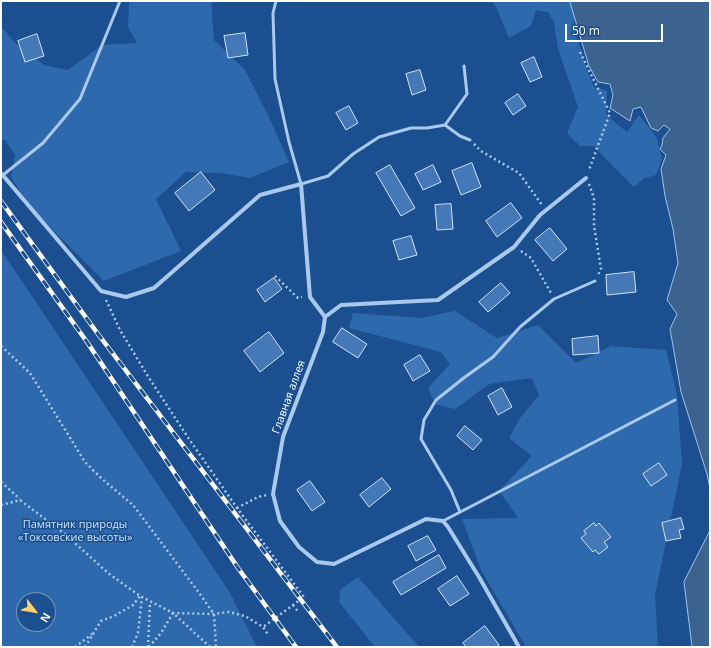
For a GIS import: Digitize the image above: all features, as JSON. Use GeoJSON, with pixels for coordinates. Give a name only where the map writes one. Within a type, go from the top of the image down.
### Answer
{"type":"FeatureCollection","features":[{"type":"Feature","properties":{"kind":"street"},"geometry":{"type":"LineString","coordinates":[[2,174],[101,291],[126,297],[154,288],[260,195],[301,184],[310,297],[325,317],[341,305],[438,300],[514,247],[540,215],[586,178]]}},
{"type":"Feature","properties":{"kind":"street","name":"Главная аллея"},"geometry":{"type":"LineString","coordinates":[[325,317],[323,332],[283,437],[273,494],[280,521],[299,547],[317,562],[334,564],[426,519],[443,521]]}},
{"type":"Feature","properties":{"kind":"street"},"geometry":{"type":"LineString","coordinates":[[443,521],[479,577],[519,647]]}},
{"type":"Feature","properties":{"kind":"lane"},"geometry":{"type":"LineString","coordinates":[[2,174],[43,143],[80,99],[120,1]]}},
{"type":"Feature","properties":{"kind":"lane"},"geometry":{"type":"LineString","coordinates":[[276,1],[274,13],[275,79],[289,142],[301,184],[328,176],[353,154],[379,137],[412,128],[427,128],[445,125],[467,94],[464,66]]}},
{"type":"Feature","properties":{"kind":"lane"},"geometry":{"type":"LineString","coordinates":[[445,125],[460,136],[470,140]]}},
{"type":"Feature","properties":{"kind":"lane"},"geometry":{"type":"LineString","coordinates":[[460,512],[451,490],[421,439],[424,420],[436,400],[493,357],[520,327],[554,299],[595,281]]}},
{"type":"Feature","properties":{"kind":"lane"},"geometry":{"type":"LineString","coordinates":[[443,521],[675,400]]}},
{"type":"Feature","properties":{"kind":"path"},"geometry":{"type":"LineString","coordinates":[[580,52],[610,113],[586,178],[594,198],[594,226],[601,269],[595,281]]}},
{"type":"Feature","properties":{"kind":"path"},"geometry":{"type":"LineString","coordinates":[[470,140],[481,151],[520,173],[546,210]]}},
{"type":"Feature","properties":{"kind":"path"},"geometry":{"type":"LineString","coordinates":[[514,247],[531,258],[554,299]]}},
{"type":"Feature","properties":{"kind":"path"},"geometry":{"type":"LineString","coordinates":[[275,276],[298,298],[310,297]]}},
{"type":"Feature","properties":{"kind":"path"},"geometry":{"type":"LineString","coordinates":[[101,291],[120,330],[149,378],[237,508],[304,597],[263,627]]}},
{"type":"Feature","properties":{"kind":"path"},"geometry":{"type":"LineString","coordinates":[[1,346],[30,373],[85,462],[102,479],[133,505],[197,590],[214,614],[216,647]]}},
{"type":"Feature","properties":{"kind":"path"},"geometry":{"type":"LineString","coordinates":[[1,482],[20,500],[65,534],[108,573],[141,597],[174,613],[210,647]]}},
{"type":"Feature","properties":{"kind":"path"},"geometry":{"type":"LineString","coordinates":[[237,508],[258,497],[273,494]]}},
{"type":"Feature","properties":{"kind":"path"},"geometry":{"type":"LineString","coordinates":[[1,506],[20,500]]}},
{"type":"Feature","properties":{"kind":"path"},"geometry":{"type":"LineString","coordinates":[[86,647],[93,633],[102,621],[133,605],[141,597]]}},
{"type":"Feature","properties":{"kind":"path"},"geometry":{"type":"LineString","coordinates":[[132,647],[138,633],[141,597]]}},
{"type":"Feature","properties":{"kind":"path"},"geometry":{"type":"LineString","coordinates":[[148,647],[150,602]]}},
{"type":"Feature","properties":{"kind":"path"},"geometry":{"type":"LineString","coordinates":[[294,605],[299,613]]}},
{"type":"Feature","properties":{"kind":"path"},"geometry":{"type":"LineString","coordinates":[[174,613],[214,614],[229,612],[245,616],[263,627],[269,636]]}},
{"type":"Feature","properties":{"kind":"path"},"geometry":{"type":"LineString","coordinates":[[148,647],[161,632],[174,613]]}},
{"type":"Feature","properties":{"kind":"path"},"geometry":{"type":"LineString","coordinates":[[74,647],[93,633]]}},
{"type":"Feature","properties":{"kind":"green space"},"geometry":{"type":"Polygon","coordinates":[[[131,1],[211,1],[214,40],[245,70],[268,115],[289,162],[250,178],[220,173],[186,172],[156,199],[181,251],[104,281],[28,205],[11,177],[15,155],[5,140],[1,140],[1,26],[14,42],[44,65],[68,70],[102,45],[137,43],[128,27],[129,3],[131,1]]]}},
{"type":"Feature","properties":{"kind":"green space"},"geometry":{"type":"Polygon","coordinates":[[[492,1],[572,1],[575,12],[573,29],[582,52],[586,68],[594,87],[607,91],[607,116],[627,132],[639,115],[657,138],[662,159],[656,175],[645,178],[634,187],[594,146],[580,146],[567,133],[578,107],[558,49],[554,22],[548,12],[536,10],[531,26],[509,38],[492,1]]]}},
{"type":"Feature","properties":{"kind":"green space","name":"Памятник природы «Токсовские высоты»"},"geometry":{"type":"Polygon","coordinates":[[[1,250],[230,593],[257,647],[1,647],[1,250]]]}},
{"type":"Feature","properties":{"kind":"green space"},"geometry":{"type":"Polygon","coordinates":[[[455,311],[497,338],[538,325],[576,363],[611,346],[666,350],[677,395],[682,464],[655,595],[658,647],[526,647],[481,570],[462,519],[518,518],[499,491],[532,456],[509,438],[520,418],[539,395],[532,378],[489,384],[455,409],[435,404],[428,388],[450,364],[441,352],[349,328],[353,313],[421,318],[455,311]]]}},
{"type":"Feature","properties":{"kind":"green space"},"geometry":{"type":"Polygon","coordinates":[[[358,577],[419,647],[375,647],[339,602],[340,590],[358,577]]]}},
{"type":"Feature","properties":{"kind":"shaded area"},"geometry":{"type":"Polygon","coordinates":[[[570,1],[710,1],[710,489],[707,474],[681,392],[670,329],[677,314],[667,300],[678,263],[661,169],[666,155],[660,149],[663,138],[670,129],[664,125],[658,131],[651,128],[641,107],[633,109],[630,121],[610,108],[613,95],[610,84],[598,82],[589,66],[570,1]]]}},
{"type":"Feature","properties":{"kind":"shaded area"},"geometry":{"type":"Polygon","coordinates":[[[710,531],[710,647],[692,647],[684,582],[710,531]]]}},
{"type":"Feature","properties":{"kind":"building"},"geometry":{"type":"Polygon","coordinates":[[[245,33],[248,55],[228,58],[224,36],[245,33]]]}},
{"type":"Feature","properties":{"kind":"building"},"geometry":{"type":"Polygon","coordinates":[[[37,34],[44,56],[25,62],[18,41],[37,34]]]}},
{"type":"Feature","properties":{"kind":"building"},"geometry":{"type":"Polygon","coordinates":[[[534,57],[542,77],[530,82],[521,63],[534,57]]]}},
{"type":"Feature","properties":{"kind":"building"},"geometry":{"type":"Polygon","coordinates":[[[420,70],[426,90],[412,95],[406,74],[420,70]]]}},
{"type":"Feature","properties":{"kind":"building"},"geometry":{"type":"Polygon","coordinates":[[[518,94],[526,106],[513,115],[505,103],[518,94]]]}},
{"type":"Feature","properties":{"kind":"building"},"geometry":{"type":"Polygon","coordinates":[[[349,106],[358,123],[346,130],[336,113],[349,106]]]}},
{"type":"Feature","properties":{"kind":"building"},"geometry":{"type":"Polygon","coordinates":[[[472,163],[481,187],[461,195],[452,171],[472,163]]]}},
{"type":"Feature","properties":{"kind":"building"},"geometry":{"type":"Polygon","coordinates":[[[390,165],[415,208],[401,216],[376,173],[390,165]]]}},
{"type":"Feature","properties":{"kind":"building"},"geometry":{"type":"Polygon","coordinates":[[[433,165],[441,182],[423,190],[415,174],[433,165]]]}},
{"type":"Feature","properties":{"kind":"building"},"geometry":{"type":"Polygon","coordinates":[[[201,172],[215,190],[189,211],[175,193],[201,172]]]}},
{"type":"Feature","properties":{"kind":"building"},"geometry":{"type":"Polygon","coordinates":[[[511,203],[522,218],[497,237],[486,221],[511,203]]]}},
{"type":"Feature","properties":{"kind":"building"},"geometry":{"type":"Polygon","coordinates":[[[451,204],[453,229],[437,230],[435,205],[451,204]]]}},
{"type":"Feature","properties":{"kind":"building"},"geometry":{"type":"Polygon","coordinates":[[[550,228],[567,249],[553,261],[535,240],[550,228]]]}},
{"type":"Feature","properties":{"kind":"building"},"geometry":{"type":"Polygon","coordinates":[[[411,236],[417,255],[399,260],[393,241],[411,236]]]}},
{"type":"Feature","properties":{"kind":"building"},"geometry":{"type":"Polygon","coordinates":[[[634,272],[636,292],[607,295],[606,275],[634,272]]]}},
{"type":"Feature","properties":{"kind":"building"},"geometry":{"type":"Polygon","coordinates":[[[274,278],[282,289],[265,302],[257,290],[274,278]]]}},
{"type":"Feature","properties":{"kind":"building"},"geometry":{"type":"Polygon","coordinates":[[[501,283],[510,293],[488,312],[479,302],[501,283]]]}},
{"type":"Feature","properties":{"kind":"building"},"geometry":{"type":"Polygon","coordinates":[[[342,328],[367,344],[358,358],[333,342],[342,328]]]}},
{"type":"Feature","properties":{"kind":"building"},"geometry":{"type":"Polygon","coordinates":[[[269,332],[284,353],[260,372],[244,351],[269,332]]]}},
{"type":"Feature","properties":{"kind":"building"},"geometry":{"type":"Polygon","coordinates":[[[598,336],[599,353],[573,355],[572,339],[598,336]]]}},
{"type":"Feature","properties":{"kind":"building"},"geometry":{"type":"Polygon","coordinates":[[[420,355],[430,371],[413,381],[404,365],[420,355]]]}},
{"type":"Feature","properties":{"kind":"building"},"geometry":{"type":"Polygon","coordinates":[[[502,388],[512,407],[498,415],[488,396],[502,388]]]}},
{"type":"Feature","properties":{"kind":"building"},"geometry":{"type":"Polygon","coordinates":[[[465,426],[482,440],[473,450],[457,436],[465,426]]]}},
{"type":"Feature","properties":{"kind":"building"},"geometry":{"type":"Polygon","coordinates":[[[659,463],[667,475],[651,486],[643,474],[659,463]]]}},
{"type":"Feature","properties":{"kind":"building"},"geometry":{"type":"Polygon","coordinates":[[[382,478],[391,489],[369,507],[360,495],[382,478]]]}},
{"type":"Feature","properties":{"kind":"building"},"geometry":{"type":"Polygon","coordinates":[[[310,481],[325,502],[312,511],[297,490],[310,481]]]}},
{"type":"Feature","properties":{"kind":"building"},"geometry":{"type":"Polygon","coordinates":[[[681,518],[684,529],[679,530],[681,538],[666,541],[662,523],[681,518]]]}},
{"type":"Feature","properties":{"kind":"building"},"geometry":{"type":"Polygon","coordinates":[[[594,523],[596,526],[599,523],[611,537],[604,542],[608,547],[599,554],[595,550],[593,552],[581,538],[586,534],[584,531],[594,523]]]}},
{"type":"Feature","properties":{"kind":"building"},"geometry":{"type":"Polygon","coordinates":[[[428,536],[436,550],[416,561],[408,546],[428,536]]]}},
{"type":"Feature","properties":{"kind":"building"},"geometry":{"type":"Polygon","coordinates":[[[439,555],[446,568],[401,595],[393,582],[439,555]]]}},
{"type":"Feature","properties":{"kind":"building"},"geometry":{"type":"Polygon","coordinates":[[[457,576],[469,594],[450,606],[438,589],[457,576]]]}},
{"type":"Feature","properties":{"kind":"building"},"geometry":{"type":"Polygon","coordinates":[[[485,626],[499,645],[496,647],[466,647],[463,643],[485,626]]]}},
{"type":"Feature","properties":{"kind":"railway"},"geometry":{"type":"LineString","coordinates":[[1,201],[98,334],[337,647]]}},
{"type":"Feature","properties":{"kind":"railway"},"geometry":{"type":"LineString","coordinates":[[1,222],[87,342],[238,568],[296,647]]}}]}
